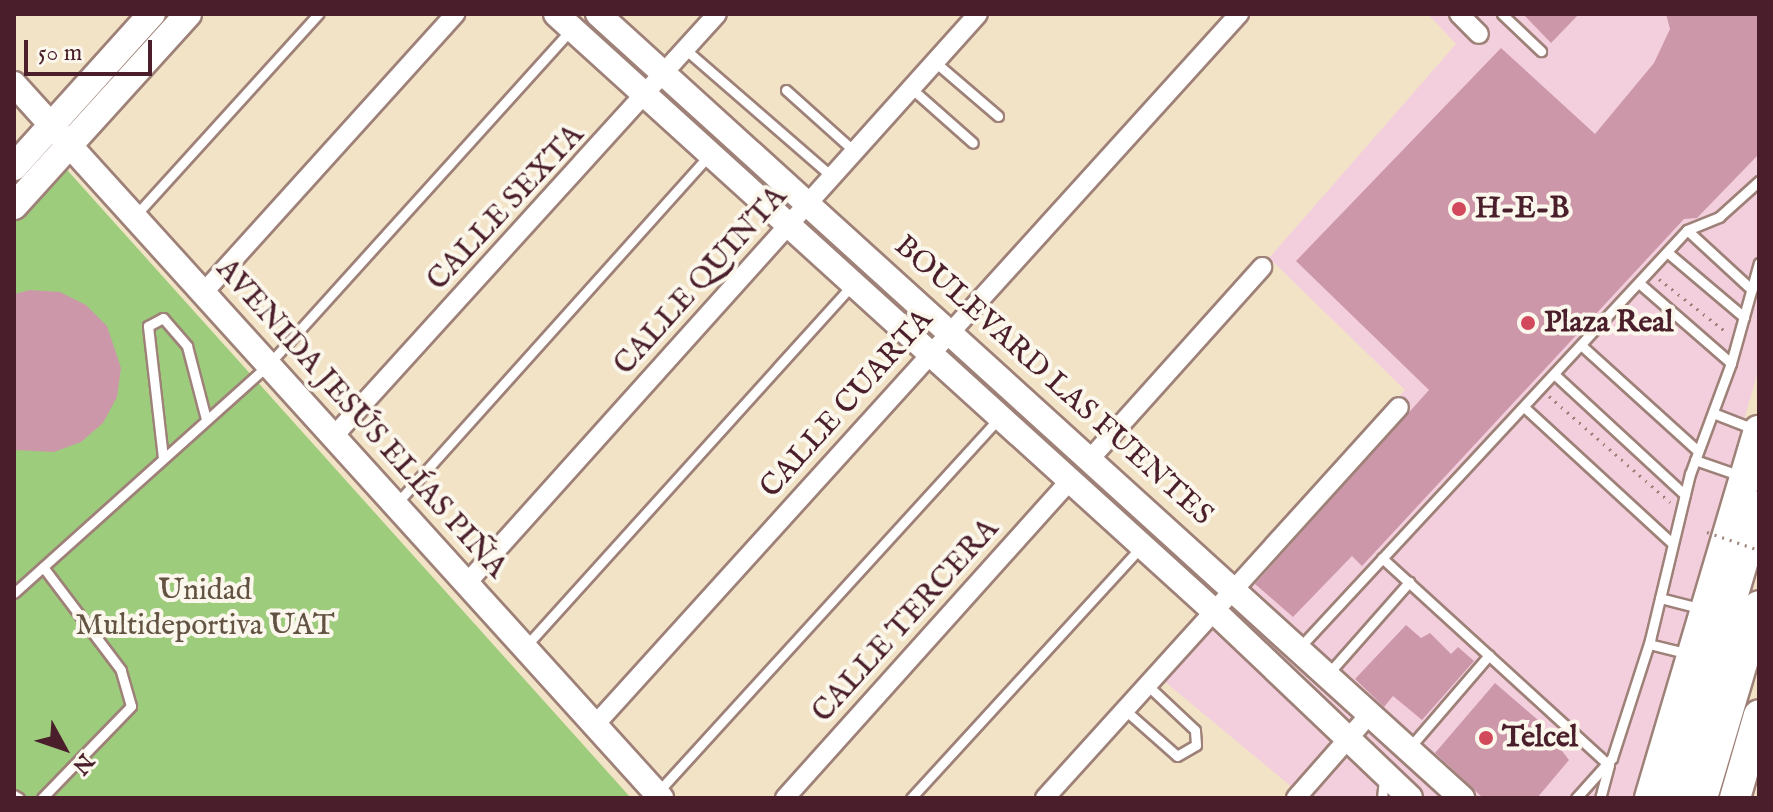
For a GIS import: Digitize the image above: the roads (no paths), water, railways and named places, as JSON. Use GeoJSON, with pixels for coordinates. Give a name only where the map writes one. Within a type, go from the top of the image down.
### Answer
{"type":"FeatureCollection","features":[{"type":"Feature","properties":{"kind":"main road"},"geometry":{"type":"LineString","coordinates":[[14,167],[152,14]]}},
{"type":"Feature","properties":{"kind":"main road"},"geometry":{"type":"LineString","coordinates":[[14,206],[188,14]]}},
{"type":"Feature","properties":{"kind":"main road"},"geometry":{"type":"LineString","coordinates":[[1650,798],[1755,448]]}},
{"type":"Feature","properties":{"kind":"main road"},"geometry":{"type":"LineString","coordinates":[[1673,798],[1759,506]]}},
{"type":"Feature","properties":{"kind":"main road"},"geometry":{"type":"LineString","coordinates":[[1719,742],[1718,690],[1759,549]]}},
{"type":"Feature","properties":{"kind":"main road"},"geometry":{"type":"LineString","coordinates":[[1702,798],[1759,606]]}},
{"type":"Feature","properties":{"kind":"main road"},"geometry":{"type":"LineString","coordinates":[[1735,798],[1759,715]]}},
{"type":"Feature","properties":{"kind":"street"},"geometry":{"type":"LineString","coordinates":[[204,292],[455,14]]}},
{"type":"Feature","properties":{"kind":"street","name":"BOULEVARD LAS FUENTES"},"geometry":{"type":"LineString","coordinates":[[598,14],[1462,798]]}},
{"type":"Feature","properties":{"kind":"street","name":"CALLE SEXTA"},"geometry":{"type":"LineString","coordinates":[[333,437],[717,14]]}},
{"type":"Feature","properties":{"kind":"street","name":"CALLE QUINTA"},"geometry":{"type":"LineString","coordinates":[[466,584],[978,14]]}},
{"type":"Feature","properties":{"kind":"street","name":"CALLE CUARTA"},"geometry":{"type":"LineString","coordinates":[[594,726],[1239,14]]}},
{"type":"Feature","properties":{"kind":"street"},"geometry":{"type":"LineString","coordinates":[[1459,14],[1479,34]]}},
{"type":"Feature","properties":{"kind":"street","name":"BOULEVARD LAS FUENTES"},"geometry":{"type":"LineString","coordinates":[[564,21],[1215,612],[1347,741],[1383,786],[1410,798]]}},
{"type":"Feature","properties":{"kind":"street","name":"AVENIDA JESÚS ELÍAS PIÑA"},"geometry":{"type":"LineString","coordinates":[[14,84],[71,143],[659,796]]}},
{"type":"Feature","properties":{"kind":"street"},"geometry":{"type":"LineString","coordinates":[[1090,459],[1262,267]]}},
{"type":"Feature","properties":{"kind":"street"},"geometry":{"type":"LineString","coordinates":[[1045,798],[1399,407]]}},
{"type":"Feature","properties":{"kind":"street","name":"CALLE TERCERA"},"geometry":{"type":"LineString","coordinates":[[785,798],[1069,482]]}},
{"type":"Feature","properties":{"kind":"street"},"geometry":{"type":"LineString","coordinates":[[1296,798],[1369,715]]}},
{"type":"Feature","properties":{"kind":"street"},"geometry":{"type":"LineString","coordinates":[[1419,798],[1439,777]]}},
{"type":"Feature","properties":{"kind":"lane"},"geometry":{"type":"LineString","coordinates":[[135,216],[318,14]]}},
{"type":"Feature","properties":{"kind":"lane"},"geometry":{"type":"LineString","coordinates":[[1502,14],[1541,51]]}},
{"type":"Feature","properties":{"kind":"lane"},"geometry":{"type":"LineString","coordinates":[[14,593],[268,365],[564,21]]}},
{"type":"Feature","properties":{"kind":"lane"},"geometry":{"type":"LineString","coordinates":[[685,49],[831,176]]}},
{"type":"Feature","properties":{"kind":"lane"},"geometry":{"type":"LineString","coordinates":[[935,62],[998,116]]}},
{"type":"Feature","properties":{"kind":"lane"},"geometry":{"type":"LineString","coordinates":[[912,89],[973,143]]}},
{"type":"Feature","properties":{"kind":"lane"},"geometry":{"type":"LineString","coordinates":[[786,90],[854,151]]}},
{"type":"Feature","properties":{"kind":"lane"},"geometry":{"type":"LineString","coordinates":[[395,504],[710,154]]}},
{"type":"Feature","properties":{"kind":"lane"},"geometry":{"type":"LineString","coordinates":[[1299,648],[1687,230],[1719,217],[1759,181]]}},
{"type":"Feature","properties":{"kind":"lane"},"geometry":{"type":"LineString","coordinates":[[1687,230],[1752,290]]}},
{"type":"Feature","properties":{"kind":"lane"},"geometry":{"type":"LineString","coordinates":[[1667,252],[1744,317]]}},
{"type":"Feature","properties":{"kind":"lane"},"geometry":{"type":"LineString","coordinates":[[1600,798],[1649,644],[1696,456],[1731,363],[1759,263]]}},
{"type":"Feature","properties":{"kind":"lane"},"geometry":{"type":"LineString","coordinates":[[1639,283],[1731,363]]}},
{"type":"Feature","properties":{"kind":"lane"},"geometry":{"type":"LineString","coordinates":[[524,648],[853,284]]}},
{"type":"Feature","properties":{"kind":"lane"},"geometry":{"type":"LineString","coordinates":[[163,458],[148,326],[163,318],[187,346],[206,419]]}},
{"type":"Feature","properties":{"kind":"lane"},"geometry":{"type":"LineString","coordinates":[[1581,345],[1696,456]]}},
{"type":"Feature","properties":{"kind":"lane"},"geometry":{"type":"LineString","coordinates":[[1554,374],[1685,495]]}},
{"type":"Feature","properties":{"kind":"lane"},"geometry":{"type":"LineString","coordinates":[[1524,407],[1673,544]]}},
{"type":"Feature","properties":{"kind":"lane"},"geometry":{"type":"LineString","coordinates":[[1713,413],[1755,448]]}},
{"type":"Feature","properties":{"kind":"lane"},"geometry":{"type":"LineString","coordinates":[[659,796],[1000,417]]}},
{"type":"Feature","properties":{"kind":"lane"},"geometry":{"type":"LineString","coordinates":[[1696,456],[1755,448]]}},
{"type":"Feature","properties":{"kind":"lane"},"geometry":{"type":"LineString","coordinates":[[911,798],[1141,547]]}},
{"type":"Feature","properties":{"kind":"lane"},"geometry":{"type":"LineString","coordinates":[[1382,558],[1609,765]]}},
{"type":"Feature","properties":{"kind":"lane"},"geometry":{"type":"LineString","coordinates":[[42,798],[131,706],[121,670],[43,567]]}},
{"type":"Feature","properties":{"kind":"lane"},"geometry":{"type":"LineString","coordinates":[[1326,676],[1409,582]]}},
{"type":"Feature","properties":{"kind":"lane"},"geometry":{"type":"LineString","coordinates":[[1660,598],[1706,610]]}},
{"type":"Feature","properties":{"kind":"lane"},"geometry":{"type":"LineString","coordinates":[[1649,644],[1693,655]]}},
{"type":"Feature","properties":{"kind":"lane"},"geometry":{"type":"LineString","coordinates":[[1408,750],[1489,655]]}},
{"type":"Feature","properties":{"kind":"lane"},"geometry":{"type":"LineString","coordinates":[[1125,710],[1177,756],[1196,745],[1195,730],[1147,685]]}},
{"type":"Feature","properties":{"kind":"lane"},"geometry":{"type":"LineString","coordinates":[[1576,798],[1609,765]]}},
{"type":"Feature","properties":{"kind":"place","name":"H-E-B"},"geometry":{"type":"Point","coordinates":[1459,209]}},
{"type":"Feature","properties":{"kind":"place","name":"Plaza Real"},"geometry":{"type":"Point","coordinates":[1528,323]}},
{"type":"Feature","properties":{"kind":"place","name":"Telcel"},"geometry":{"type":"Point","coordinates":[1486,738]}},
{"type":"Feature","properties":{"kind":"park label","name":"Unidad Multideportiva UAT"},"geometry":{"type":"Point","coordinates":[205,608]}}]}
